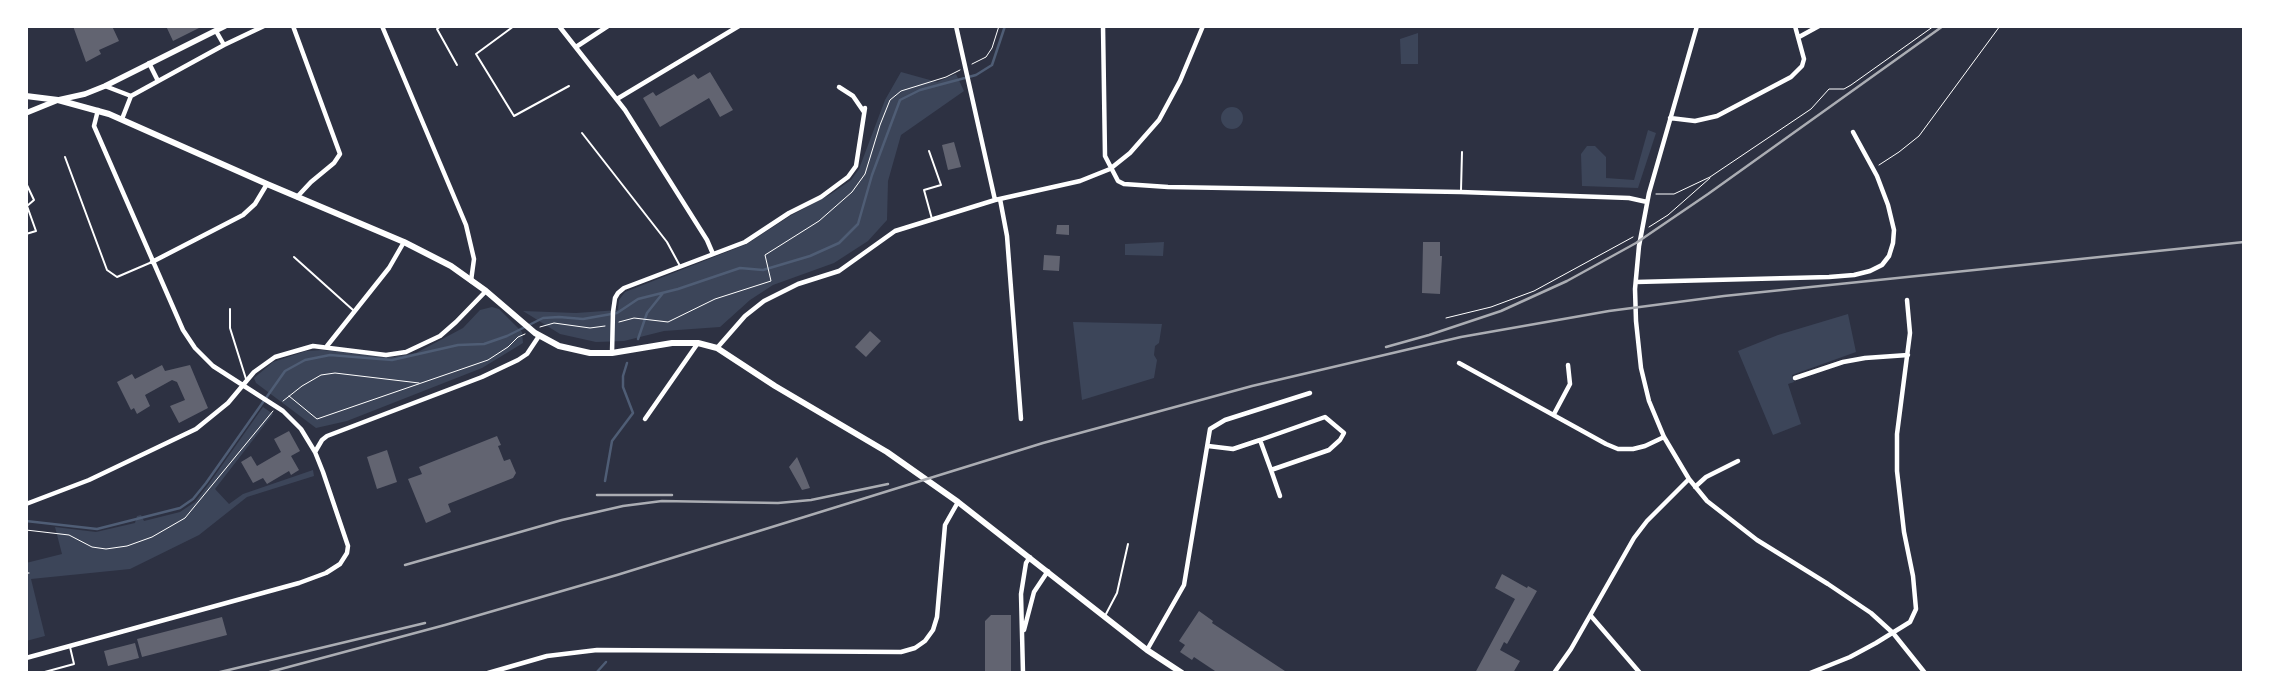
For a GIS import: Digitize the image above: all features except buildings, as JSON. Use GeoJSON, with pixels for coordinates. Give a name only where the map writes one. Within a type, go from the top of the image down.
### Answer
{"type":"FeatureCollection","features":[{"type":"Feature","properties":{"kind":"main road"},"geometry":{"type":"LineString","coordinates":[[26,96],[58,100],[98,110],[122,119],[267,184],[404,242],[451,266],[486,291],[537,335],[558,346],[578,351],[612,353],[672,343],[698,342],[716,348],[775,386],[880,448],[958,502],[1148,650],[1182,673]]}},
{"type":"Feature","properties":{"kind":"street"},"geometry":{"type":"LineString","coordinates":[[26,113],[58,100],[86,94],[105,86],[225,26]]}},
{"type":"Feature","properties":{"kind":"street"},"geometry":{"type":"LineString","coordinates":[[122,119],[131,96],[224,45],[264,26]]}},
{"type":"Feature","properties":{"kind":"street"},"geometry":{"type":"LineString","coordinates":[[294,26],[340,154],[334,163],[310,182],[297,197]]}},
{"type":"Feature","properties":{"kind":"street"},"geometry":{"type":"LineString","coordinates":[[382,26],[466,225],[474,259],[471,281]]}},
{"type":"Feature","properties":{"kind":"street"},"geometry":{"type":"LineString","coordinates":[[559,26],[617,99],[707,240],[713,254]]}},
{"type":"Feature","properties":{"kind":"street"},"geometry":{"type":"LineString","coordinates":[[576,46],[608,26]]}},
{"type":"Feature","properties":{"kind":"street"},"geometry":{"type":"LineString","coordinates":[[617,99],[740,26]]}},
{"type":"Feature","properties":{"kind":"street"},"geometry":{"type":"LineString","coordinates":[[956,26],[995,200]]}},
{"type":"Feature","properties":{"kind":"street"},"geometry":{"type":"LineString","coordinates":[[1102,26],[1105,65],[1105,156],[1110,169],[1118,181],[1134,186],[1461,192],[1630,198],[1647,202]]}},
{"type":"Feature","properties":{"kind":"street"},"geometry":{"type":"LineString","coordinates":[[716,348],[745,316],[764,301],[798,284],[839,271],[895,231],[995,200],[1080,181],[1110,169],[1130,153],[1159,120],[1180,81],[1203,26]]}},
{"type":"Feature","properties":{"kind":"street"},"geometry":{"type":"LineString","coordinates":[[1697,26],[1649,193],[1637,264],[1635,289],[1637,338],[1646,393],[1664,437],[1689,479],[1714,507],[1781,556],[1835,589],[1871,614],[1893,633],[1925,673]]}},
{"type":"Feature","properties":{"kind":"street"},"geometry":{"type":"LineString","coordinates":[[1670,118],[1695,121],[1717,116],[1791,77],[1802,66],[1804,59],[1795,26]]}},
{"type":"Feature","properties":{"kind":"street"},"geometry":{"type":"LineString","coordinates":[[1799,37],[1819,26]]}},
{"type":"Feature","properties":{"kind":"street"},"geometry":{"type":"LineString","coordinates":[[216,31],[224,45]]}},
{"type":"Feature","properties":{"kind":"street"},"geometry":{"type":"LineString","coordinates":[[149,64],[158,81]]}},
{"type":"Feature","properties":{"kind":"street"},"geometry":{"type":"LineString","coordinates":[[105,86],[131,96]]}},
{"type":"Feature","properties":{"kind":"street"},"geometry":{"type":"LineString","coordinates":[[612,353],[615,298],[624,288],[745,242],[791,212],[822,196],[848,177],[856,166],[865,110],[853,96],[839,87]]}},
{"type":"Feature","properties":{"kind":"street"},"geometry":{"type":"LineString","coordinates":[[26,658],[299,583],[326,573],[340,564],[347,553],[348,546],[315,452],[301,429],[283,412],[214,366],[191,342],[172,310],[94,126],[98,110]]}},
{"type":"Feature","properties":{"kind":"street"},"geometry":{"type":"LineString","coordinates":[[1636,282],[1829,277],[1870,271],[1882,265],[1889,256],[1894,230],[1888,205],[1874,168],[1853,132]]}},
{"type":"Feature","properties":{"kind":"street"},"geometry":{"type":"LineString","coordinates":[[152,262],[243,215],[255,204],[267,184]]}},
{"type":"Feature","properties":{"kind":"street"},"geometry":{"type":"LineString","coordinates":[[1000,199],[1007,236],[1021,419]]}},
{"type":"Feature","properties":{"kind":"street"},"geometry":{"type":"LineString","coordinates":[[327,346],[375,287],[404,242]]}},
{"type":"Feature","properties":{"kind":"street"},"geometry":{"type":"LineString","coordinates":[[26,504],[89,480],[196,429],[228,403],[246,379],[274,357],[302,348],[327,346],[386,355],[406,352],[440,336],[486,291]]}},
{"type":"Feature","properties":{"kind":"street"},"geometry":{"type":"LineString","coordinates":[[1810,673],[1850,657],[1893,633],[1910,622],[1916,609],[1897,471],[1897,434],[1910,333],[1907,300]]}},
{"type":"Feature","properties":{"kind":"street"},"geometry":{"type":"LineString","coordinates":[[315,452],[322,440],[327,436],[482,377],[518,360],[527,354],[537,335]]}},
{"type":"Feature","properties":{"kind":"street"},"geometry":{"type":"LineString","coordinates":[[645,418],[698,342]]}},
{"type":"Feature","properties":{"kind":"street"},"geometry":{"type":"LineString","coordinates":[[1795,378],[1843,362],[1865,358],[1908,355]]}},
{"type":"Feature","properties":{"kind":"street"},"geometry":{"type":"LineString","coordinates":[[1459,363],[1618,449],[1645,446],[1664,437]]}},
{"type":"Feature","properties":{"kind":"street"},"geometry":{"type":"LineString","coordinates":[[1554,414],[1570,384],[1568,365]]}},
{"type":"Feature","properties":{"kind":"street"},"geometry":{"type":"LineString","coordinates":[[1148,650],[1184,585],[1210,429],[1215,425],[1310,393]]}},
{"type":"Feature","properties":{"kind":"street"},"geometry":{"type":"LineString","coordinates":[[1208,446],[1233,449],[1325,417],[1344,433],[1329,450],[1271,470]]}},
{"type":"Feature","properties":{"kind":"street"},"geometry":{"type":"LineString","coordinates":[[1260,440],[1280,496]]}},
{"type":"Feature","properties":{"kind":"street"},"geometry":{"type":"LineString","coordinates":[[1695,487],[1706,477],[1738,460]]}},
{"type":"Feature","properties":{"kind":"street"},"geometry":{"type":"LineString","coordinates":[[1554,673],[1590,616],[1642,526],[1689,479]]}},
{"type":"Feature","properties":{"kind":"street"},"geometry":{"type":"LineString","coordinates":[[488,673],[547,656],[597,650],[901,652],[916,648],[925,641],[933,630],[937,617],[945,525],[958,502]]}},
{"type":"Feature","properties":{"kind":"street"},"geometry":{"type":"LineString","coordinates":[[1023,673],[1022,580],[1026,562],[1030,557]]}},
{"type":"Feature","properties":{"kind":"street"},"geometry":{"type":"LineString","coordinates":[[1023,637],[1034,592],[1048,571]]}},
{"type":"Feature","properties":{"kind":"street"},"geometry":{"type":"LineString","coordinates":[[1590,616],[1640,673]]}},
{"type":"Feature","properties":{"kind":"lane"},"geometry":{"type":"LineString","coordinates":[[441,26],[437,29],[457,65]]}},
{"type":"Feature","properties":{"kind":"lane"},"geometry":{"type":"LineString","coordinates":[[514,26],[476,54],[514,116],[569,86]]}},
{"type":"Feature","properties":{"kind":"lane"},"geometry":{"type":"LineString","coordinates":[[582,133],[667,242],[680,266]]}},
{"type":"Feature","properties":{"kind":"lane"},"geometry":{"type":"LineString","coordinates":[[929,150],[941,185],[924,190],[932,219]]}},
{"type":"Feature","properties":{"kind":"lane"},"geometry":{"type":"LineString","coordinates":[[1461,192],[1462,152]]}},
{"type":"Feature","properties":{"kind":"lane"},"geometry":{"type":"LineString","coordinates":[[64,157],[107,270],[117,277],[152,262]]}},
{"type":"Feature","properties":{"kind":"lane"},"geometry":{"type":"LineString","coordinates":[[26,184],[34,200],[27,206],[36,231],[26,234]]}},
{"type":"Feature","properties":{"kind":"lane"},"geometry":{"type":"LineString","coordinates":[[294,258],[355,312]]}},
{"type":"Feature","properties":{"kind":"lane"},"geometry":{"type":"LineString","coordinates":[[230,309],[230,328],[246,379]]}},
{"type":"Feature","properties":{"kind":"lane"},"geometry":{"type":"LineString","coordinates":[[1105,616],[1117,593],[1128,544]]}},
{"type":"Feature","properties":{"kind":"lane"},"geometry":{"type":"LineString","coordinates":[[42,673],[74,664],[70,646]]}},
{"type":"Feature","properties":{"kind":"path"},"geometry":{"type":"LineString","coordinates":[[966,67],[986,57],[992,48],[999,26]]}},
{"type":"Feature","properties":{"kind":"path"},"geometry":{"type":"LineString","coordinates":[[1649,193],[1674,194],[1710,177],[1811,110],[1829,89],[1844,89],[1851,85],[1934,26]]}},
{"type":"Feature","properties":{"kind":"path"},"geometry":{"type":"LineString","coordinates":[[1874,168],[1919,136],[2000,26]]}},
{"type":"Feature","properties":{"kind":"path"},"geometry":{"type":"LineString","coordinates":[[1646,229],[1668,215],[1708,182],[1710,177]]}},
{"type":"Feature","properties":{"kind":"path"},"geometry":{"type":"LineString","coordinates":[[1446,318],[1491,306],[1534,291],[1639,234]]}},
{"type":"Feature","properties":{"kind":"path"},"geometry":{"type":"LineString","coordinates":[[613,323],[634,318],[668,322],[715,299],[771,281],[765,257]]}},
{"type":"Feature","properties":{"kind":"path"},"geometry":{"type":"LineString","coordinates":[[540,327],[554,324],[590,328],[606,325]]}},
{"type":"Feature","properties":{"kind":"path"},"geometry":{"type":"LineString","coordinates":[[289,396],[317,419],[488,360],[508,347],[518,337],[525,334]]}},
{"type":"Feature","properties":{"kind":"path"},"geometry":{"type":"LineString","coordinates":[[282,402],[321,375],[334,373],[420,383]]}},
{"type":"Feature","properties":{"kind":"path"},"geometry":{"type":"LineString","coordinates":[[26,530],[70,535],[92,547],[106,550],[126,546],[152,537],[190,512],[263,421],[276,408]]}},
{"type":"Feature","properties":{"kind":"shaded area"},"geometry":{"type":"Polygon","coordinates":[[[1418,33],[1418,64],[1401,64],[1400,39],[1418,33]]]}},
{"type":"Feature","properties":{"kind":"shaded area"},"geometry":{"type":"Polygon","coordinates":[[[901,72],[937,82],[956,74],[964,91],[901,135],[888,181],[887,220],[868,241],[834,263],[773,285],[750,300],[720,327],[664,331],[624,341],[596,342],[560,334],[523,311],[576,313],[618,310],[619,300],[625,292],[747,244],[790,216],[831,194],[851,180],[859,169],[885,100],[901,72]]]}},
{"type":"Feature","properties":{"kind":"shaded area"},"geometry":{"type":"Polygon","coordinates":[[[1232,107],[1240,110],[1243,118],[1240,126],[1232,129],[1224,126],[1221,118],[1224,110],[1232,107]]]}},
{"type":"Feature","properties":{"kind":"shaded area"},"geometry":{"type":"Polygon","coordinates":[[[1648,130],[1656,133],[1638,188],[1582,186],[1581,154],[1587,146],[1595,146],[1606,157],[1606,178],[1634,180],[1648,130]]]}},
{"type":"Feature","properties":{"kind":"shaded area"},"geometry":{"type":"Polygon","coordinates":[[[1164,242],[1163,256],[1125,255],[1125,244],[1164,242]]]}},
{"type":"Feature","properties":{"kind":"shaded area"},"geometry":{"type":"Polygon","coordinates":[[[492,307],[499,309],[522,332],[523,343],[482,368],[347,421],[316,428],[256,383],[254,378],[273,362],[306,351],[322,350],[393,357],[416,353],[463,328],[480,310],[492,307]]]}},
{"type":"Feature","properties":{"kind":"shaded area"},"geometry":{"type":"Polygon","coordinates":[[[1848,314],[1856,352],[1792,375],[1794,382],[1788,384],[1801,424],[1773,435],[1738,351],[1778,335],[1848,314]]]}},
{"type":"Feature","properties":{"kind":"shaded area"},"geometry":{"type":"Polygon","coordinates":[[[1073,322],[1162,324],[1159,343],[1155,346],[1154,355],[1157,360],[1154,378],[1082,400],[1073,322]]]}},
{"type":"Feature","properties":{"kind":"shaded area"},"geometry":{"type":"Polygon","coordinates":[[[263,407],[273,414],[215,489],[229,504],[243,494],[313,470],[314,476],[247,497],[199,535],[130,569],[31,579],[45,636],[26,641],[26,563],[62,554],[55,527],[96,532],[135,523],[137,516],[141,515],[144,521],[180,512],[195,502],[263,407]]]}},
{"type":"Feature","properties":{"kind":"waterway"},"geometry":{"type":"LineString","coordinates":[[26,521],[97,529],[180,508],[193,499],[206,483],[285,371],[305,360],[330,355],[392,360],[458,345],[484,344],[507,336],[543,318],[583,319],[617,313],[638,299],[678,289],[740,268],[763,270],[810,256],[839,243],[858,224],[872,175],[900,100],[920,90],[976,75],[992,65],[1005,26]]}},
{"type":"Feature","properties":{"kind":"waterway"},"geometry":{"type":"LineString","coordinates":[[638,339],[647,313],[663,293]]}},
{"type":"Feature","properties":{"kind":"waterway"},"geometry":{"type":"LineString","coordinates":[[605,481],[612,441],[633,413],[623,387],[623,376],[627,363]]}},
{"type":"Feature","properties":{"kind":"waterway"},"geometry":{"type":"LineString","coordinates":[[596,673],[606,662]]}},
{"type":"Feature","properties":{"kind":"railway"},"geometry":{"type":"LineString","coordinates":[[1386,347],[1501,311],[1567,281],[1636,243],[1708,194],[1943,26]]}},
{"type":"Feature","properties":{"kind":"railway"},"geometry":{"type":"LineString","coordinates":[[266,673],[445,625],[617,575],[1043,443],[1252,386],[1461,337],[1609,311],[1724,296],[2244,242]]}},
{"type":"Feature","properties":{"kind":"railway"},"geometry":{"type":"LineString","coordinates":[[405,565],[562,520],[623,506],[662,501],[778,503],[811,500],[888,484]]}},
{"type":"Feature","properties":{"kind":"railway"},"geometry":{"type":"LineString","coordinates":[[597,495],[672,495]]}},
{"type":"Feature","properties":{"kind":"railway"},"geometry":{"type":"LineString","coordinates":[[216,673],[425,623]]}}]}
